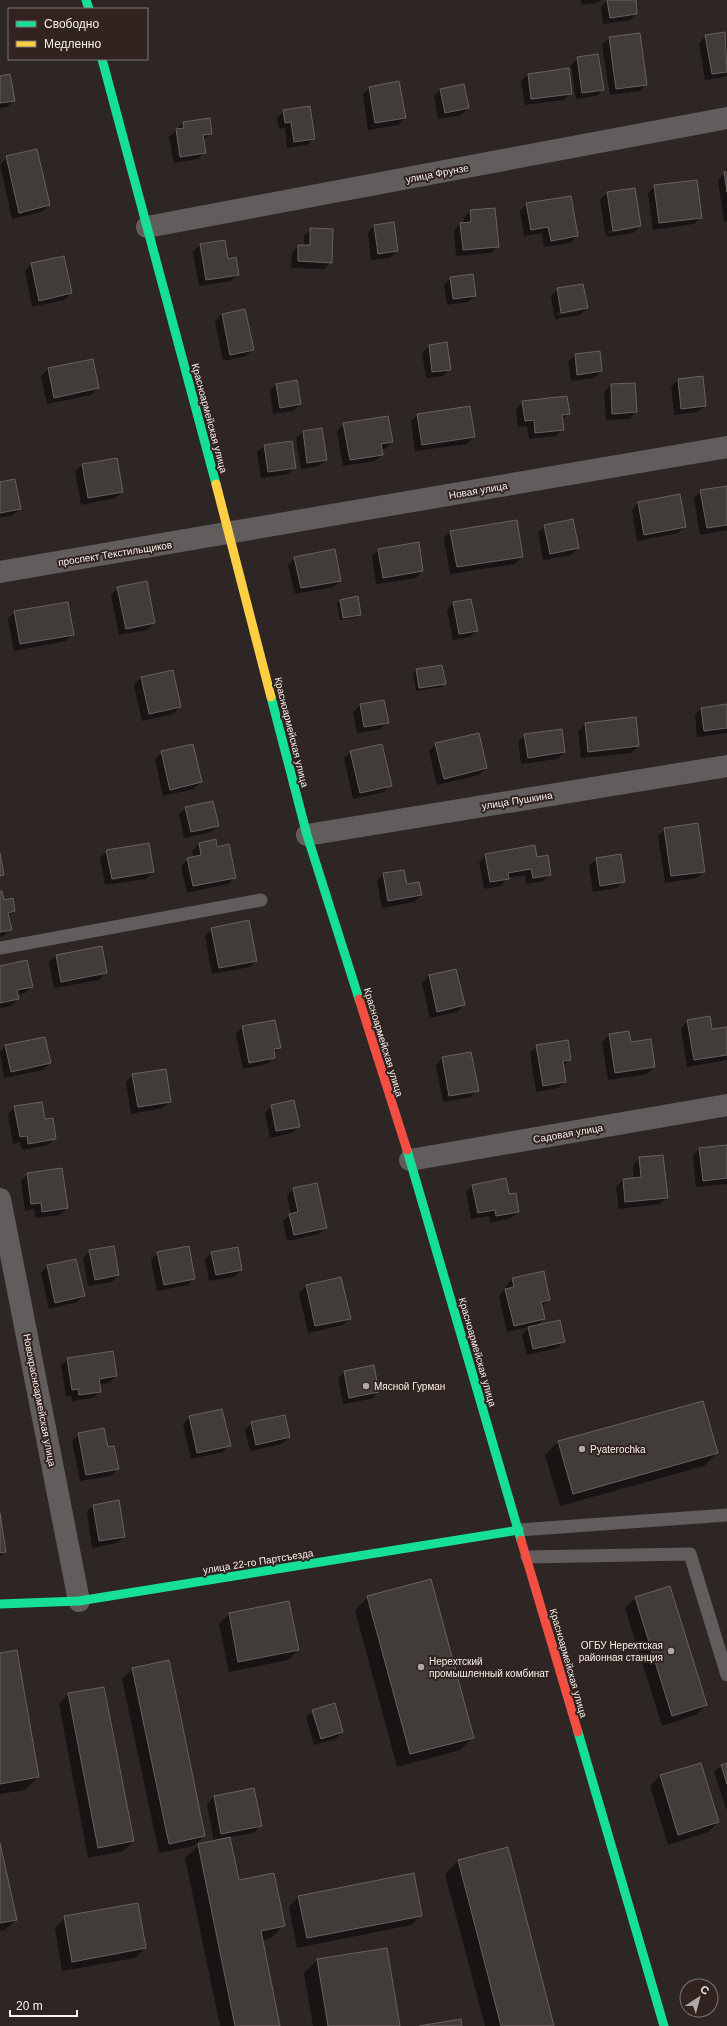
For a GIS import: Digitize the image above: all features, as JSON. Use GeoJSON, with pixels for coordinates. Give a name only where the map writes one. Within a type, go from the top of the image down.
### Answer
{"type":"FeatureCollection","features":[{"type":"Feature","properties":{"kind":"street","name":"Красноармейская улица"},"geometry":{"type":"LineString","coordinates":[[102,60],[230,534],[307,835],[410,1160],[664,2026]]}},
{"type":"Feature","properties":{"kind":"street","name":"улица Фрунзе"},"geometry":{"type":"LineString","coordinates":[[148,227],[727,118]]}},
{"type":"Feature","properties":{"kind":"street","name":"Новая улица"},"geometry":{"type":"LineString","coordinates":[[230,534],[727,447]]}},
{"type":"Feature","properties":{"kind":"street","name":"проспект Текстильщиков"},"geometry":{"type":"LineString","coordinates":[[0,572],[230,534]]}},
{"type":"Feature","properties":{"kind":"street","name":"улица Пушкина"},"geometry":{"type":"LineString","coordinates":[[307,835],[727,766]]}},
{"type":"Feature","properties":{"kind":"street","name":"Садовая улица"},"geometry":{"type":"LineString","coordinates":[[410,1160],[727,1105]]}},
{"type":"Feature","properties":{"kind":"street","name":"Новокрасноармейская улица"},"geometry":{"type":"LineString","coordinates":[[0,1199],[79,1601]]}},
{"type":"Feature","properties":{"kind":"street","name":"улица 22-го Партсъезда"},"geometry":{"type":"LineString","coordinates":[[0,1604],[79,1601],[519,1530]]}},
{"type":"Feature","properties":{"kind":"lane"},"geometry":{"type":"LineString","coordinates":[[0,948],[261,900]]}},
{"type":"Feature","properties":{"kind":"lane"},"geometry":{"type":"LineString","coordinates":[[519,1530],[727,1515]]}},
{"type":"Feature","properties":{"kind":"lane"},"geometry":{"type":"LineString","coordinates":[[527,1557],[690,1554],[727,1675]]}},
{"type":"Feature","properties":{"kind":"building"},"geometry":{"type":"Polygon","coordinates":[[[607,0],[636,0],[637,14],[610,18],[607,0]]]}},
{"type":"Feature","properties":{"kind":"building"},"geometry":{"type":"Polygon","coordinates":[[[725,32],[727,72],[712,74],[705,35],[725,32]]]}},
{"type":"Feature","properties":{"kind":"building"},"geometry":{"type":"Polygon","coordinates":[[[640,33],[647,85],[616,89],[609,37],[640,33]]]}},
{"type":"Feature","properties":{"kind":"building"},"geometry":{"type":"Polygon","coordinates":[[[598,54],[604,90],[582,93],[577,57],[598,54]]]}},
{"type":"Feature","properties":{"kind":"building"},"geometry":{"type":"Polygon","coordinates":[[[569,68],[572,94],[531,99],[528,74],[569,68]]]}},
{"type":"Feature","properties":{"kind":"building"},"geometry":{"type":"Polygon","coordinates":[[[10,74],[15,101],[0,103],[0,76],[10,74]]]}},
{"type":"Feature","properties":{"kind":"building"},"geometry":{"type":"Polygon","coordinates":[[[399,81],[406,118],[375,123],[369,87],[399,81]]]}},
{"type":"Feature","properties":{"kind":"building"},"geometry":{"type":"Polygon","coordinates":[[[464,84],[469,108],[445,113],[440,89],[464,84]]]}},
{"type":"Feature","properties":{"kind":"building"},"geometry":{"type":"Polygon","coordinates":[[[310,106],[315,139],[294,142],[291,122],[285,123],[283,110],[310,106]]]}},
{"type":"Feature","properties":{"kind":"building"},"geometry":{"type":"Polygon","coordinates":[[[210,118],[212,134],[203,135],[206,153],[180,157],[176,129],[184,128],[183,122],[210,118]]]}},
{"type":"Feature","properties":{"kind":"building"},"geometry":{"type":"Polygon","coordinates":[[[37,149],[50,205],[19,213],[6,156],[37,149]]]}},
{"type":"Feature","properties":{"kind":"building"},"geometry":{"type":"Polygon","coordinates":[[[724,172],[727,172],[727,192],[724,172]]]}},
{"type":"Feature","properties":{"kind":"building"},"geometry":{"type":"Polygon","coordinates":[[[697,180],[702,218],[659,223],[654,185],[697,180]]]}},
{"type":"Feature","properties":{"kind":"building"},"geometry":{"type":"Polygon","coordinates":[[[635,188],[641,226],[613,231],[607,192],[635,188]]]}},
{"type":"Feature","properties":{"kind":"building"},"geometry":{"type":"Polygon","coordinates":[[[571,196],[578,236],[551,241],[548,227],[531,230],[526,203],[571,196]]]}},
{"type":"Feature","properties":{"kind":"building"},"geometry":{"type":"Polygon","coordinates":[[[495,208],[499,247],[463,250],[460,223],[471,222],[470,210],[495,208]]]}},
{"type":"Feature","properties":{"kind":"building"},"geometry":{"type":"Polygon","coordinates":[[[394,222],[398,251],[378,254],[374,225],[394,222]]]}},
{"type":"Feature","properties":{"kind":"building"},"geometry":{"type":"Polygon","coordinates":[[[310,228],[333,229],[332,263],[298,261],[298,245],[310,245],[310,228]]]}},
{"type":"Feature","properties":{"kind":"building"},"geometry":{"type":"Polygon","coordinates":[[[225,240],[228,259],[236,257],[239,275],[206,280],[200,244],[225,240]]]}},
{"type":"Feature","properties":{"kind":"building"},"geometry":{"type":"Polygon","coordinates":[[[64,256],[72,293],[39,301],[31,263],[64,256]]]}},
{"type":"Feature","properties":{"kind":"building"},"geometry":{"type":"Polygon","coordinates":[[[473,274],[476,296],[453,299],[450,277],[473,274]]]}},
{"type":"Feature","properties":{"kind":"building"},"geometry":{"type":"Polygon","coordinates":[[[583,284],[588,308],[561,313],[557,288],[583,284]]]}},
{"type":"Feature","properties":{"kind":"building"},"geometry":{"type":"Polygon","coordinates":[[[245,309],[254,350],[230,355],[222,314],[245,309]]]}},
{"type":"Feature","properties":{"kind":"building"},"geometry":{"type":"Polygon","coordinates":[[[447,342],[451,370],[432,372],[429,345],[447,342]]]}},
{"type":"Feature","properties":{"kind":"building"},"geometry":{"type":"Polygon","coordinates":[[[600,351],[602,371],[577,375],[575,354],[600,351]]]}},
{"type":"Feature","properties":{"kind":"building"},"geometry":{"type":"Polygon","coordinates":[[[93,359],[99,388],[54,398],[48,368],[93,359]]]}},
{"type":"Feature","properties":{"kind":"building"},"geometry":{"type":"Polygon","coordinates":[[[703,376],[706,406],[681,409],[678,379],[703,376]]]}},
{"type":"Feature","properties":{"kind":"building"},"geometry":{"type":"Polygon","coordinates":[[[297,380],[301,404],[280,408],[276,384],[297,380]]]}},
{"type":"Feature","properties":{"kind":"building"},"geometry":{"type":"Polygon","coordinates":[[[635,383],[637,412],[612,414],[611,384],[635,383]]]}},
{"type":"Feature","properties":{"kind":"building"},"geometry":{"type":"Polygon","coordinates":[[[567,396],[570,414],[562,415],[564,430],[535,433],[534,420],[525,421],[522,401],[567,396]]]}},
{"type":"Feature","properties":{"kind":"building"},"geometry":{"type":"Polygon","coordinates":[[[470,406],[475,437],[422,445],[417,414],[470,406]]]}},
{"type":"Feature","properties":{"kind":"building"},"geometry":{"type":"Polygon","coordinates":[[[388,416],[393,442],[381,444],[383,455],[350,460],[343,423],[388,416]]]}},
{"type":"Feature","properties":{"kind":"building"},"geometry":{"type":"Polygon","coordinates":[[[322,428],[327,460],[307,463],[303,431],[322,428]]]}},
{"type":"Feature","properties":{"kind":"building"},"geometry":{"type":"Polygon","coordinates":[[[292,441],[296,468],[268,472],[264,445],[292,441]]]}},
{"type":"Feature","properties":{"kind":"building"},"geometry":{"type":"Polygon","coordinates":[[[117,458],[123,492],[88,498],[82,464],[117,458]]]}},
{"type":"Feature","properties":{"kind":"building"},"geometry":{"type":"Polygon","coordinates":[[[15,479],[21,509],[0,513],[0,482],[15,479]]]}},
{"type":"Feature","properties":{"kind":"building"},"geometry":{"type":"Polygon","coordinates":[[[727,486],[727,525],[707,528],[700,490],[727,486]]]}},
{"type":"Feature","properties":{"kind":"building"},"geometry":{"type":"Polygon","coordinates":[[[680,494],[686,527],[644,535],[638,502],[680,494]]]}},
{"type":"Feature","properties":{"kind":"building"},"geometry":{"type":"Polygon","coordinates":[[[573,519],[579,548],[550,554],[544,525],[573,519]]]}},
{"type":"Feature","properties":{"kind":"building"},"geometry":{"type":"Polygon","coordinates":[[[517,520],[523,557],[457,567],[450,531],[517,520]]]}},
{"type":"Feature","properties":{"kind":"building"},"geometry":{"type":"Polygon","coordinates":[[[419,542],[423,571],[383,578],[378,549],[419,542]]]}},
{"type":"Feature","properties":{"kind":"building"},"geometry":{"type":"Polygon","coordinates":[[[335,549],[341,581],[301,588],[294,557],[335,549]]]}},
{"type":"Feature","properties":{"kind":"building"},"geometry":{"type":"Polygon","coordinates":[[[147,581],[155,623],[126,629],[117,587],[147,581]]]}},
{"type":"Feature","properties":{"kind":"building"},"geometry":{"type":"Polygon","coordinates":[[[358,596],[361,615],[343,618],[340,600],[358,596]]]}},
{"type":"Feature","properties":{"kind":"building"},"geometry":{"type":"Polygon","coordinates":[[[471,599],[478,631],[459,634],[453,602],[471,599]]]}},
{"type":"Feature","properties":{"kind":"building"},"geometry":{"type":"Polygon","coordinates":[[[68,602],[74,635],[20,644],[14,611],[68,602]]]}},
{"type":"Feature","properties":{"kind":"building"},"geometry":{"type":"Polygon","coordinates":[[[442,665],[446,684],[419,688],[416,669],[442,665]]]}},
{"type":"Feature","properties":{"kind":"building"},"geometry":{"type":"Polygon","coordinates":[[[173,670],[181,707],[149,714],[141,677],[173,670]]]}},
{"type":"Feature","properties":{"kind":"building"},"geometry":{"type":"Polygon","coordinates":[[[384,700],[389,723],[364,727],[360,704],[384,700]]]}},
{"type":"Feature","properties":{"kind":"building"},"geometry":{"type":"Polygon","coordinates":[[[727,704],[727,728],[704,731],[701,708],[727,704]]]}},
{"type":"Feature","properties":{"kind":"building"},"geometry":{"type":"Polygon","coordinates":[[[636,717],[639,746],[588,752],[585,723],[636,717]]]}},
{"type":"Feature","properties":{"kind":"building"},"geometry":{"type":"Polygon","coordinates":[[[562,729],[565,752],[528,758],[524,734],[562,729]]]}},
{"type":"Feature","properties":{"kind":"building"},"geometry":{"type":"Polygon","coordinates":[[[479,733],[487,768],[444,779],[435,743],[479,733]]]}},
{"type":"Feature","properties":{"kind":"building"},"geometry":{"type":"Polygon","coordinates":[[[193,744],[202,782],[170,790],[161,751],[193,744]]]}},
{"type":"Feature","properties":{"kind":"building"},"geometry":{"type":"Polygon","coordinates":[[[382,744],[392,786],[360,793],[350,751],[382,744]]]}},
{"type":"Feature","properties":{"kind":"building"},"geometry":{"type":"Polygon","coordinates":[[[213,801],[219,826],[191,832],[185,807],[213,801]]]}},
{"type":"Feature","properties":{"kind":"building"},"geometry":{"type":"Polygon","coordinates":[[[698,823],[705,872],[671,876],[664,828],[698,823]]]}},
{"type":"Feature","properties":{"kind":"building"},"geometry":{"type":"Polygon","coordinates":[[[216,839],[217,847],[229,844],[236,878],[193,886],[187,858],[201,855],[199,843],[216,839]]]}},
{"type":"Feature","properties":{"kind":"building"},"geometry":{"type":"Polygon","coordinates":[[[149,843],[154,872],[112,879],[106,850],[149,843]]]}},
{"type":"Feature","properties":{"kind":"building"},"geometry":{"type":"Polygon","coordinates":[[[535,845],[537,857],[548,855],[551,875],[533,878],[531,869],[508,873],[509,879],[490,882],[485,854],[535,845]]]}},
{"type":"Feature","properties":{"kind":"building"},"geometry":{"type":"Polygon","coordinates":[[[0,853],[4,875],[0,876],[0,853]]]}},
{"type":"Feature","properties":{"kind":"building"},"geometry":{"type":"Polygon","coordinates":[[[621,854],[625,882],[600,886],[596,858],[621,854]]]}},
{"type":"Feature","properties":{"kind":"building"},"geometry":{"type":"Polygon","coordinates":[[[404,870],[407,884],[419,882],[422,895],[388,901],[383,873],[404,870]]]}},
{"type":"Feature","properties":{"kind":"building"},"geometry":{"type":"Polygon","coordinates":[[[0,891],[2,891],[4,900],[13,898],[15,911],[8,913],[12,930],[0,932],[0,891]]]}},
{"type":"Feature","properties":{"kind":"building"},"geometry":{"type":"Polygon","coordinates":[[[249,920],[257,961],[219,968],[211,928],[249,920]]]}},
{"type":"Feature","properties":{"kind":"building"},"geometry":{"type":"Polygon","coordinates":[[[102,946],[107,973],[61,982],[56,955],[102,946]]]}},
{"type":"Feature","properties":{"kind":"building"},"geometry":{"type":"Polygon","coordinates":[[[27,960],[33,987],[17,990],[19,999],[0,1003],[0,966],[27,960]]]}},
{"type":"Feature","properties":{"kind":"building"},"geometry":{"type":"Polygon","coordinates":[[[456,969],[465,1005],[437,1012],[429,975],[456,969]]]}},
{"type":"Feature","properties":{"kind":"building"},"geometry":{"type":"Polygon","coordinates":[[[710,1016],[712,1029],[727,1027],[727,1055],[694,1060],[687,1020],[710,1016]]]}},
{"type":"Feature","properties":{"kind":"building"},"geometry":{"type":"Polygon","coordinates":[[[275,1020],[281,1048],[274,1049],[275,1058],[249,1063],[242,1026],[275,1020]]]}},
{"type":"Feature","properties":{"kind":"building"},"geometry":{"type":"Polygon","coordinates":[[[629,1031],[631,1042],[651,1039],[655,1067],[615,1073],[609,1034],[629,1031]]]}},
{"type":"Feature","properties":{"kind":"building"},"geometry":{"type":"Polygon","coordinates":[[[45,1037],[51,1063],[11,1072],[5,1045],[45,1037]]]}},
{"type":"Feature","properties":{"kind":"building"},"geometry":{"type":"Polygon","coordinates":[[[568,1040],[571,1060],[563,1061],[566,1082],[543,1086],[536,1045],[568,1040]]]}},
{"type":"Feature","properties":{"kind":"building"},"geometry":{"type":"Polygon","coordinates":[[[471,1052],[479,1091],[449,1096],[442,1057],[471,1052]]]}},
{"type":"Feature","properties":{"kind":"building"},"geometry":{"type":"Polygon","coordinates":[[[166,1069],[171,1102],[138,1107],[132,1074],[166,1069]]]}},
{"type":"Feature","properties":{"kind":"building"},"geometry":{"type":"Polygon","coordinates":[[[294,1100],[300,1127],[276,1131],[271,1105],[294,1100]]]}},
{"type":"Feature","properties":{"kind":"building"},"geometry":{"type":"Polygon","coordinates":[[[42,1102],[45,1119],[53,1118],[56,1139],[28,1144],[27,1136],[20,1137],[14,1106],[42,1102]]]}},
{"type":"Feature","properties":{"kind":"building"},"geometry":{"type":"Polygon","coordinates":[[[727,1145],[727,1178],[703,1181],[699,1148],[727,1145]]]}},
{"type":"Feature","properties":{"kind":"building"},"geometry":{"type":"Polygon","coordinates":[[[663,1155],[668,1198],[625,1202],[623,1179],[641,1177],[639,1157],[663,1155]]]}},
{"type":"Feature","properties":{"kind":"building"},"geometry":{"type":"Polygon","coordinates":[[[62,1168],[68,1208],[42,1212],[41,1203],[31,1204],[27,1173],[62,1168]]]}},
{"type":"Feature","properties":{"kind":"building"},"geometry":{"type":"Polygon","coordinates":[[[506,1178],[509,1194],[516,1193],[519,1212],[496,1216],[495,1210],[478,1213],[472,1185],[506,1178]]]}},
{"type":"Feature","properties":{"kind":"building"},"geometry":{"type":"Polygon","coordinates":[[[317,1183],[327,1228],[294,1235],[289,1214],[298,1212],[293,1188],[317,1183]]]}},
{"type":"Feature","properties":{"kind":"building"},"geometry":{"type":"Polygon","coordinates":[[[114,1246],[119,1275],[95,1280],[89,1250],[114,1246]]]}},
{"type":"Feature","properties":{"kind":"building"},"geometry":{"type":"Polygon","coordinates":[[[189,1246],[195,1279],[164,1285],[157,1252],[189,1246]]]}},
{"type":"Feature","properties":{"kind":"building"},"geometry":{"type":"Polygon","coordinates":[[[238,1247],[242,1270],[216,1275],[211,1252],[238,1247]]]}},
{"type":"Feature","properties":{"kind":"building"},"geometry":{"type":"Polygon","coordinates":[[[76,1259],[85,1296],[55,1303],[47,1265],[76,1259]]]}},
{"type":"Feature","properties":{"kind":"building"},"geometry":{"type":"Polygon","coordinates":[[[544,1271],[550,1300],[541,1302],[545,1319],[514,1326],[505,1289],[514,1287],[512,1278],[544,1271]]]}},
{"type":"Feature","properties":{"kind":"building"},"geometry":{"type":"Polygon","coordinates":[[[341,1277],[351,1319],[315,1326],[306,1285],[341,1277]]]}},
{"type":"Feature","properties":{"kind":"building"},"geometry":{"type":"Polygon","coordinates":[[[560,1320],[565,1342],[533,1349],[528,1327],[560,1320]]]}},
{"type":"Feature","properties":{"kind":"building"},"geometry":{"type":"Polygon","coordinates":[[[113,1351],[117,1376],[99,1379],[101,1392],[79,1395],[78,1389],[72,1390],[67,1358],[113,1351]]]}},
{"type":"Feature","properties":{"kind":"building"},"geometry":{"type":"Polygon","coordinates":[[[374,1365],[379,1392],[349,1398],[344,1371],[374,1365]]]}},
{"type":"Feature","properties":{"kind":"building"},"geometry":{"type":"Polygon","coordinates":[[[703,1401],[718,1453],[573,1494],[558,1441],[703,1401]]]}},
{"type":"Feature","properties":{"kind":"building"},"geometry":{"type":"Polygon","coordinates":[[[222,1409],[231,1446],[197,1453],[189,1416],[222,1409]]]}},
{"type":"Feature","properties":{"kind":"building"},"geometry":{"type":"Polygon","coordinates":[[[285,1415],[290,1437],[256,1445],[251,1422],[285,1415]]]}},
{"type":"Feature","properties":{"kind":"building"},"geometry":{"type":"Polygon","coordinates":[[[104,1428],[108,1447],[114,1446],[119,1469],[86,1475],[78,1433],[104,1428]]]}},
{"type":"Feature","properties":{"kind":"building"},"geometry":{"type":"Polygon","coordinates":[[[119,1500],[125,1537],[99,1541],[93,1505],[119,1500]]]}},
{"type":"Feature","properties":{"kind":"building"},"geometry":{"type":"Polygon","coordinates":[[[0,1513],[6,1552],[0,1553],[0,1513]]]}},
{"type":"Feature","properties":{"kind":"building","name":"Нерехтский промышленный комбинат"},"geometry":{"type":"Polygon","coordinates":[[[431,1579],[474,1738],[410,1754],[367,1596],[431,1579]]]}},
{"type":"Feature","properties":{"kind":"building","name":"ОГБУ Нерехтская районная станция"},"geometry":{"type":"Polygon","coordinates":[[[670,1586],[707,1705],[672,1716],[635,1597],[670,1586]]]}},
{"type":"Feature","properties":{"kind":"building"},"geometry":{"type":"Polygon","coordinates":[[[289,1601],[299,1650],[238,1662],[229,1613],[289,1601]]]}},
{"type":"Feature","properties":{"kind":"building"},"geometry":{"type":"Polygon","coordinates":[[[17,1650],[39,1777],[0,1784],[0,1653],[17,1650]]]}},
{"type":"Feature","properties":{"kind":"building"},"geometry":{"type":"Polygon","coordinates":[[[169,1660],[205,1836],[169,1844],[132,1668],[169,1660]]]}},
{"type":"Feature","properties":{"kind":"building"},"geometry":{"type":"Polygon","coordinates":[[[104,1687],[134,1841],[98,1848],[68,1693],[104,1687]]]}},
{"type":"Feature","properties":{"kind":"building"},"geometry":{"type":"Polygon","coordinates":[[[335,1703],[343,1732],[321,1739],[312,1710],[335,1703]]]}},
{"type":"Feature","properties":{"kind":"building"},"geometry":{"type":"Polygon","coordinates":[[[701,1763],[719,1822],[678,1835],[660,1775],[701,1763]]]}},
{"type":"Feature","properties":{"kind":"building"},"geometry":{"type":"Polygon","coordinates":[[[727,1763],[727,1784],[721,1765],[727,1763]]]}},
{"type":"Feature","properties":{"kind":"building"},"geometry":{"type":"Polygon","coordinates":[[[254,1788],[262,1826],[221,1834],[214,1796],[254,1788]]]}},
{"type":"Feature","properties":{"kind":"building"},"geometry":{"type":"Polygon","coordinates":[[[230,1837],[239,1880],[274,1873],[285,1926],[261,1931],[280,2026],[235,2026],[198,1844],[230,1837]]]}},
{"type":"Feature","properties":{"kind":"building"},"geometry":{"type":"Polygon","coordinates":[[[0,1843],[17,1920],[0,1923],[0,1843]]]}},
{"type":"Feature","properties":{"kind":"building"},"geometry":{"type":"Polygon","coordinates":[[[508,1847],[554,2026],[501,2026],[458,1860],[508,1847]]]}},
{"type":"Feature","properties":{"kind":"building"},"geometry":{"type":"Polygon","coordinates":[[[414,1873],[422,1916],[307,1938],[298,1896],[414,1873]]]}},
{"type":"Feature","properties":{"kind":"building"},"geometry":{"type":"Polygon","coordinates":[[[138,1903],[146,1948],[72,1962],[64,1916],[138,1903]]]}},
{"type":"Feature","properties":{"kind":"building"},"geometry":{"type":"Polygon","coordinates":[[[387,1948],[400,2026],[328,2026],[317,1959],[387,1948]]]}},
{"type":"Feature","properties":{"kind":"building"},"geometry":{"type":"Polygon","coordinates":[[[461,2019],[462,2026],[419,2026],[461,2019]]]}},
{"type":"Feature","properties":{"kind":"traffic: fast"},"geometry":{"type":"LineString","coordinates":[[86,0],[89,8]]}},
{"type":"Feature","properties":{"kind":"traffic: fast"},"geometry":{"type":"LineString","coordinates":[[102,60],[216,484]]}},
{"type":"Feature","properties":{"kind":"traffic: fast"},"geometry":{"type":"LineString","coordinates":[[271,697],[307,835],[359,999]]}},
{"type":"Feature","properties":{"kind":"traffic: fast"},"geometry":{"type":"LineString","coordinates":[[407,1150],[521,1540]]}},
{"type":"Feature","properties":{"kind":"traffic: fast"},"geometry":{"type":"LineString","coordinates":[[0,1604],[79,1601],[519,1530]]}},
{"type":"Feature","properties":{"kind":"traffic: fast"},"geometry":{"type":"LineString","coordinates":[[578,1732],[664,2026]]}},
{"type":"Feature","properties":{"kind":"traffic: slow"},"geometry":{"type":"LineString","coordinates":[[216,484],[271,697]]}},
{"type":"Feature","properties":{"kind":"traffic: jam"},"geometry":{"type":"LineString","coordinates":[[359,999],[407,1150]]}},
{"type":"Feature","properties":{"kind":"traffic: jam"},"geometry":{"type":"LineString","coordinates":[[521,1540],[578,1732]]}},
{"type":"Feature","properties":{"kind":"place","name":"Мясной Гурман"},"geometry":{"type":"Point","coordinates":[366,1386]}},
{"type":"Feature","properties":{"kind":"place","name":"Pyaterochka"},"geometry":{"type":"Point","coordinates":[582,1449]}},
{"type":"Feature","properties":{"kind":"place","name":"ОГБУ Нерехтская районная станция"},"geometry":{"type":"Point","coordinates":[671,1651]}},
{"type":"Feature","properties":{"kind":"place","name":"Нерехтский промышленный комбинат"},"geometry":{"type":"Point","coordinates":[421,1667]}}]}
